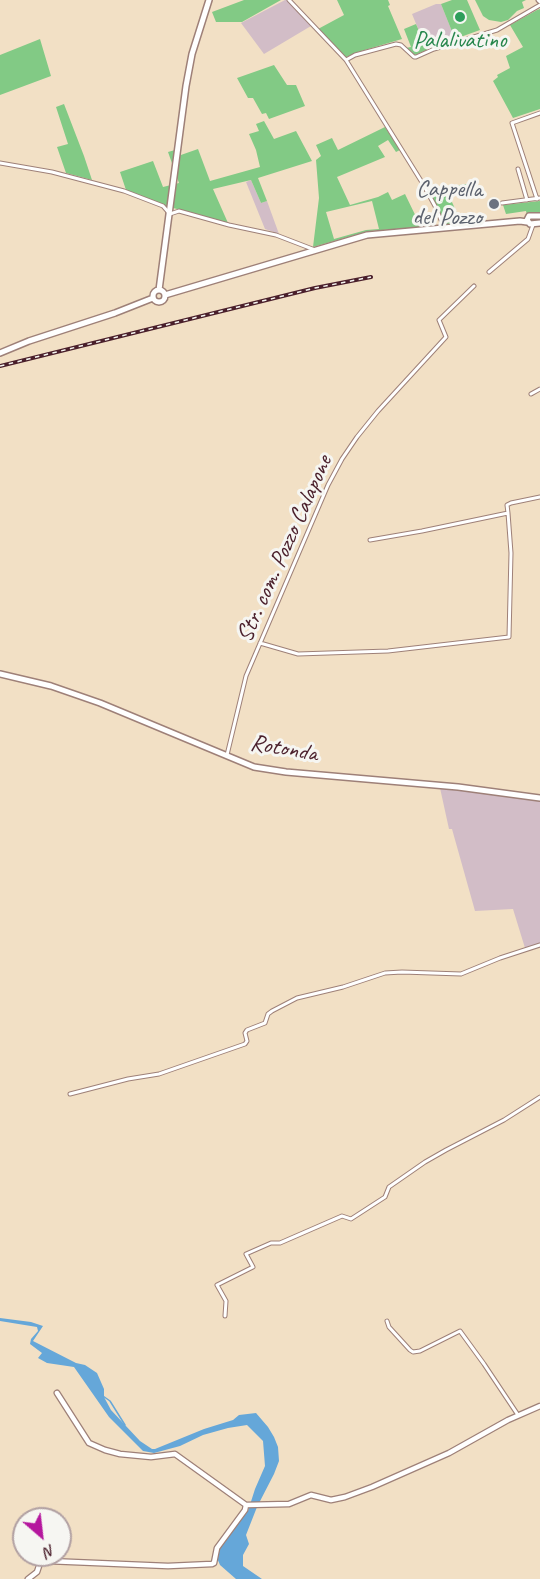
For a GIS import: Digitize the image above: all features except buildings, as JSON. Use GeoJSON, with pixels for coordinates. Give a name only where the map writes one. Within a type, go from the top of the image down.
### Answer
{"type":"FeatureCollection","features":[{"type":"Feature","properties":{"kind":"main road"},"geometry":{"type":"LineString","coordinates":[[159,290],[186,86],[192,54],[209,0]]}},
{"type":"Feature","properties":{"kind":"main road"},"geometry":{"type":"LineString","coordinates":[[153,298],[156,302],[161,302],[165,295],[367,235],[503,222],[534,222],[531,215],[540,216]]}},
{"type":"Feature","properties":{"kind":"main road"},"geometry":{"type":"LineString","coordinates":[[159,290],[165,295]]}},
{"type":"Feature","properties":{"kind":"main road"},"geometry":{"type":"LineString","coordinates":[[153,298],[154,292],[159,290]]}},
{"type":"Feature","properties":{"kind":"main road"},"geometry":{"type":"LineString","coordinates":[[0,353],[115,314],[153,298]]}},
{"type":"Feature","properties":{"kind":"main road","name":"Rotonda"},"geometry":{"type":"LineString","coordinates":[[0,674],[51,686],[90,700],[254,767],[286,772],[458,787],[540,798]]}},
{"type":"Feature","properties":{"kind":"street"},"geometry":{"type":"LineString","coordinates":[[289,0],[346,60],[423,184],[444,228]]}},
{"type":"Feature","properties":{"kind":"street"},"geometry":{"type":"LineString","coordinates":[[346,60],[396,44],[401,45],[416,57],[434,49],[497,30],[540,2]]}},
{"type":"Feature","properties":{"kind":"street"},"geometry":{"type":"LineString","coordinates":[[502,203],[538,199],[512,123],[539,113],[540,118]]}},
{"type":"Feature","properties":{"kind":"street"},"geometry":{"type":"LineString","coordinates":[[0,163],[52,172],[124,191],[163,207],[170,214],[179,211],[276,235],[315,250]]}},
{"type":"Feature","properties":{"kind":"street"},"geometry":{"type":"LineString","coordinates":[[518,169],[527,201]]}},
{"type":"Feature","properties":{"kind":"street"},"geometry":{"type":"LineString","coordinates":[[163,207],[171,202]]}},
{"type":"Feature","properties":{"kind":"street"},"geometry":{"type":"LineString","coordinates":[[489,272],[528,239],[534,222]]}},
{"type":"Feature","properties":{"kind":"street","name":"Str. com. Pozzo Calapone"},"geometry":{"type":"LineString","coordinates":[[227,755],[246,676],[332,477],[364,429],[446,337],[439,320],[474,286]]}},
{"type":"Feature","properties":{"kind":"street"},"geometry":{"type":"LineString","coordinates":[[531,394],[540,389]]}},
{"type":"Feature","properties":{"kind":"street"},"geometry":{"type":"LineString","coordinates":[[260,643],[298,654],[388,651],[509,637],[511,553],[507,506],[511,503],[540,497]]}},
{"type":"Feature","properties":{"kind":"street"},"geometry":{"type":"LineString","coordinates":[[370,540],[508,513]]}},
{"type":"Feature","properties":{"kind":"street"},"geometry":{"type":"LineString","coordinates":[[70,1094],[128,1079],[159,1074],[245,1044],[247,1030],[265,1023],[268,1014],[297,998],[343,987],[385,973],[465,973],[500,958],[540,945]]}},
{"type":"Feature","properties":{"kind":"street"},"geometry":{"type":"LineString","coordinates":[[225,1316],[226,1301],[217,1285],[253,1267],[246,1254],[272,1242],[280,1243],[342,1216],[351,1219],[385,1197],[389,1187],[425,1162],[504,1120],[540,1097]]}},
{"type":"Feature","properties":{"kind":"street"},"geometry":{"type":"LineString","coordinates":[[387,1321],[388,1327],[413,1352],[420,1351],[460,1331],[518,1415]]}},
{"type":"Feature","properties":{"kind":"street"},"geometry":{"type":"LineString","coordinates":[[57,1393],[89,1443],[120,1454],[165,1457],[175,1454],[246,1505],[289,1504],[311,1495],[331,1500],[372,1488],[449,1453],[518,1415],[540,1406]]}},
{"type":"Feature","properties":{"kind":"street"},"geometry":{"type":"LineString","coordinates":[[28,1579],[35,1575],[40,1563],[48,1561],[168,1566],[212,1564],[217,1548],[246,1505]]}},
{"type":"Feature","properties":{"kind":"shaded area"},"geometry":{"type":"Polygon","coordinates":[[[285,0],[311,26],[264,54],[241,23],[285,0]]]}},
{"type":"Feature","properties":{"kind":"shaded area"},"geometry":{"type":"Polygon","coordinates":[[[441,4],[455,39],[426,48],[412,14],[441,4]]]}},
{"type":"Feature","properties":{"kind":"shaded area"},"geometry":{"type":"Polygon","coordinates":[[[251,180],[261,203],[267,201],[279,234],[265,229],[246,182],[251,180]]]}},
{"type":"Feature","properties":{"kind":"shaded area"},"geometry":{"type":"Polygon","coordinates":[[[440,788],[540,801],[540,943],[525,948],[513,909],[475,911],[452,829],[449,829],[440,788]]]}},
{"type":"Feature","properties":{"kind":"green space"},"geometry":{"type":"Polygon","coordinates":[[[244,0],[281,0],[242,22],[216,22],[212,12],[244,0]]]}},
{"type":"Feature","properties":{"kind":"green space"},"geometry":{"type":"Polygon","coordinates":[[[337,0],[388,0],[390,5],[388,6],[402,39],[344,58],[318,29],[344,15],[337,0]]]}},
{"type":"Feature","properties":{"kind":"green space","name":"Palalivatino"},"geometry":{"type":"Polygon","coordinates":[[[452,0],[467,0],[480,30],[455,39],[441,4],[452,0]]]}},
{"type":"Feature","properties":{"kind":"green space"},"geometry":{"type":"Polygon","coordinates":[[[475,0],[526,0],[522,2],[524,8],[508,20],[501,22],[489,20],[483,16],[475,0]]]}},
{"type":"Feature","properties":{"kind":"green space"},"geometry":{"type":"Polygon","coordinates":[[[540,9],[540,109],[513,118],[493,81],[498,77],[497,75],[510,68],[506,56],[523,47],[510,25],[540,9]]]}},
{"type":"Feature","properties":{"kind":"green space"},"geometry":{"type":"Polygon","coordinates":[[[416,24],[427,50],[415,55],[406,48],[411,47],[404,29],[416,24]]]}},
{"type":"Feature","properties":{"kind":"green space"},"geometry":{"type":"Polygon","coordinates":[[[40,39],[51,76],[0,95],[0,55],[40,39]]]}},
{"type":"Feature","properties":{"kind":"green space"},"geometry":{"type":"Polygon","coordinates":[[[274,65],[287,85],[296,85],[305,106],[269,119],[266,113],[262,114],[253,98],[248,98],[237,78],[274,65]]]}},
{"type":"Feature","properties":{"kind":"green space"},"geometry":{"type":"Polygon","coordinates":[[[64,104],[92,180],[66,173],[57,147],[68,144],[56,107],[64,104]]]}},
{"type":"Feature","properties":{"kind":"green space"},"geometry":{"type":"Polygon","coordinates":[[[264,121],[274,139],[296,131],[312,161],[258,178],[267,201],[261,203],[251,180],[213,189],[228,223],[166,206],[126,190],[120,172],[153,161],[163,187],[179,183],[168,152],[175,150],[178,156],[198,149],[210,181],[260,167],[249,134],[259,131],[256,124],[264,121]]]}},
{"type":"Feature","properties":{"kind":"green space"},"geometry":{"type":"Polygon","coordinates":[[[385,127],[400,150],[396,152],[388,140],[378,146],[385,157],[337,177],[350,205],[388,192],[392,200],[405,194],[421,227],[369,231],[313,247],[319,198],[316,160],[321,156],[316,145],[332,138],[338,150],[385,127]],[[372,201],[326,212],[334,239],[366,230],[379,229],[372,201]]]}},
{"type":"Feature","properties":{"kind":"green space"},"geometry":{"type":"Polygon","coordinates":[[[479,182],[447,191],[461,222],[444,225],[429,193],[440,188],[479,182]]]}},
{"type":"Feature","properties":{"kind":"green space"},"geometry":{"type":"Polygon","coordinates":[[[540,201],[540,214],[527,215],[526,211],[506,214],[503,205],[540,201]]]}},
{"type":"Feature","properties":{"kind":"water"},"geometry":{"type":"Polygon","coordinates":[[[0,1318],[43,1326],[33,1341],[97,1373],[104,1389],[104,1397],[111,1410],[140,1441],[152,1449],[233,1420],[239,1415],[256,1413],[274,1437],[278,1447],[279,1461],[246,1535],[249,1544],[243,1555],[243,1566],[262,1579],[236,1579],[220,1565],[217,1558],[218,1549],[248,1511],[265,1466],[263,1441],[247,1425],[203,1435],[180,1446],[154,1453],[143,1451],[109,1417],[74,1367],[47,1363],[38,1358],[42,1353],[30,1344],[38,1331],[37,1327],[0,1321],[0,1318]]]}},
{"type":"Feature","properties":{"kind":"waterway"},"geometry":{"type":"LineString","coordinates":[[103,1396],[110,1401],[125,1425]]}},
{"type":"Feature","properties":{"kind":"railway"},"geometry":{"type":"LineString","coordinates":[[0,366],[315,288],[371,277]]}},
{"type":"Feature","properties":{"kind":"place","name":"Palalivatino"},"geometry":{"type":"Point","coordinates":[460,17]}},
{"type":"Feature","properties":{"kind":"place","name":"Cappella del Pozzo"},"geometry":{"type":"Point","coordinates":[494,204]}}]}
